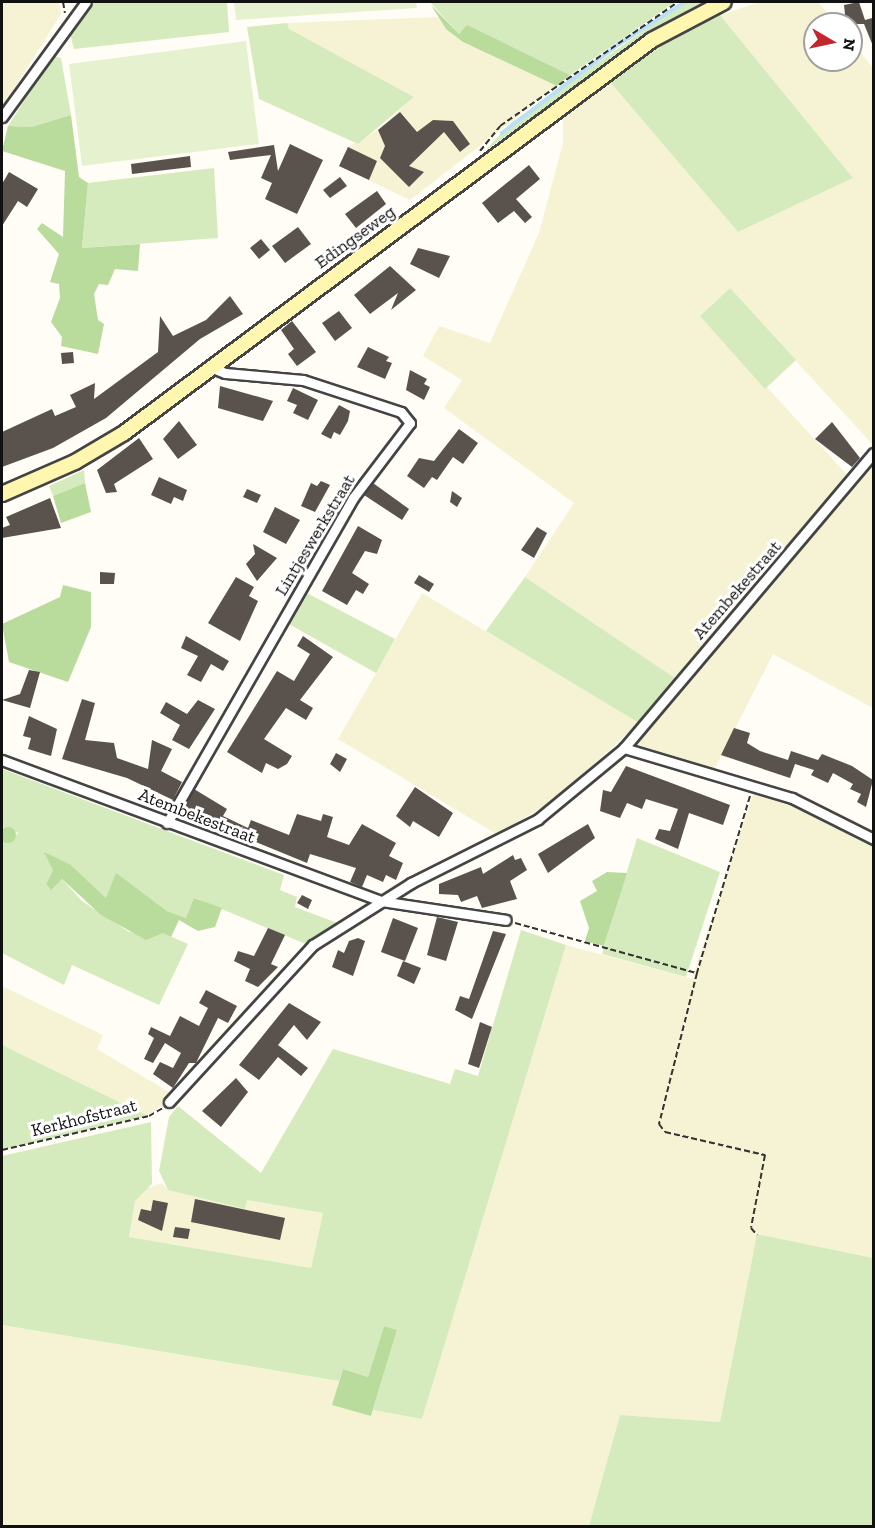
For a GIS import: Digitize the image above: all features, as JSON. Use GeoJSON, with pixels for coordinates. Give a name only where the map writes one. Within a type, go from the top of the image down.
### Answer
{"type":"FeatureCollection","features":[{"type":"Feature","properties":{"kind":"main road","name":"Edingseweg"},"geometry":{"type":"LineString","coordinates":[[2,494],[75,462],[123,433],[209,366],[652,39],[724,2]]}},
{"type":"Feature","properties":{"kind":"street"},"geometry":{"type":"LineString","coordinates":[[2,117],[86,2]]}},
{"type":"Feature","properties":{"kind":"street","name":"Lintjeswerkstraat"},"geometry":{"type":"LineString","coordinates":[[167,823],[353,498],[410,423],[401,412],[303,380],[225,373],[209,366]]}},
{"type":"Feature","properties":{"kind":"street","name":"Atembekestraat"},"geometry":{"type":"LineString","coordinates":[[170,1102],[313,945],[381,901],[538,819],[624,747],[873,453]]}},
{"type":"Feature","properties":{"kind":"street"},"geometry":{"type":"LineString","coordinates":[[624,747],[792,798],[873,839]]}},
{"type":"Feature","properties":{"kind":"street","name":"Atembekestraat"},"geometry":{"type":"LineString","coordinates":[[2,760],[381,901],[506,920]]}},
{"type":"Feature","properties":{"kind":"path"},"geometry":{"type":"LineString","coordinates":[[476,169],[486,141],[500,126],[678,2]]}},
{"type":"Feature","properties":{"kind":"path"},"geometry":{"type":"LineString","coordinates":[[753,785],[697,973],[659,1124],[665,1132],[765,1155],[751,1228],[757,1234]]}},
{"type":"Feature","properties":{"kind":"path"},"geometry":{"type":"LineString","coordinates":[[506,920],[697,973]]}},
{"type":"Feature","properties":{"kind":"path","name":"Kerkhofstraat"},"geometry":{"type":"LineString","coordinates":[[2,1151],[149,1116],[170,1102]]}},
{"type":"Feature","properties":{"kind":"shaded area"},"geometry":{"type":"Polygon","coordinates":[[[2,2],[59,2],[61,14],[2,108],[2,2]]]}},
{"type":"Feature","properties":{"kind":"shaded area"},"geometry":{"type":"Polygon","coordinates":[[[760,2],[818,2],[827,12],[803,12],[803,72],[863,72],[863,56],[873,68],[873,445],[730,289],[701,315],[850,478],[678,680],[525,577],[574,503],[444,408],[462,380],[423,356],[439,326],[490,343],[539,233],[563,143],[563,117],[610,82],[738,232],[853,178],[720,15],[760,2]]]}},
{"type":"Feature","properties":{"kind":"shaded area"},"geometry":{"type":"Polygon","coordinates":[[[438,17],[463,42],[557,86],[410,200],[339,166],[348,147],[378,130],[414,97],[288,29],[287,23],[438,17]]]}},
{"type":"Feature","properties":{"kind":"shaded area"},"geometry":{"type":"Polygon","coordinates":[[[873,461],[873,708],[773,654],[714,770],[637,745],[636,737],[766,593],[873,461]]]}},
{"type":"Feature","properties":{"kind":"shaded area"},"geometry":{"type":"Polygon","coordinates":[[[422,593],[639,723],[556,798],[498,835],[338,739],[422,593]]]}},
{"type":"Feature","properties":{"kind":"shaded area"},"geometry":{"type":"Polygon","coordinates":[[[754,791],[833,822],[873,846],[873,1258],[757,1234],[720,1422],[620,1415],[589,1526],[2,1526],[2,1325],[339,1381],[333,1405],[371,1415],[373,1410],[422,1419],[566,945],[692,979],[754,791]]]}},
{"type":"Feature","properties":{"kind":"shaded area"},"geometry":{"type":"Polygon","coordinates":[[[2,986],[103,1035],[97,1049],[174,1095],[148,1116],[2,1045],[2,986]]]}},
{"type":"Feature","properties":{"kind":"shaded area"},"geometry":{"type":"Polygon","coordinates":[[[162,1183],[168,1190],[245,1209],[247,1200],[323,1213],[311,1268],[129,1237],[135,1201],[143,1190],[162,1183]]]}},
{"type":"Feature","properties":{"kind":"green space"},"geometry":{"type":"Polygon","coordinates":[[[95,2],[227,2],[229,32],[74,49],[70,34],[95,2]]]}},
{"type":"Feature","properties":{"kind":"green space"},"geometry":{"type":"Polygon","coordinates":[[[234,2],[416,2],[417,8],[236,20],[234,2]]]}},
{"type":"Feature","properties":{"kind":"green space"},"geometry":{"type":"Polygon","coordinates":[[[430,2],[675,2],[570,75],[468,26],[459,34],[430,2]]]}},
{"type":"Feature","properties":{"kind":"green space"},"geometry":{"type":"Polygon","coordinates":[[[685,2],[707,2],[657,27],[484,152],[511,123],[685,2]]]}},
{"type":"Feature","properties":{"kind":"green space"},"geometry":{"type":"Polygon","coordinates":[[[431,5],[459,34],[467,25],[570,75],[557,86],[463,42],[446,29],[431,5]]]}},
{"type":"Feature","properties":{"kind":"green space"},"geometry":{"type":"Polygon","coordinates":[[[720,15],[853,178],[738,232],[610,82],[677,35],[720,15]]]}},
{"type":"Feature","properties":{"kind":"green space"},"geometry":{"type":"Polygon","coordinates":[[[287,23],[289,29],[414,97],[358,144],[259,99],[247,27],[287,23]]]}},
{"type":"Feature","properties":{"kind":"green space"},"geometry":{"type":"Polygon","coordinates":[[[246,41],[259,144],[82,166],[69,64],[246,41]]]}},
{"type":"Feature","properties":{"kind":"green space"},"geometry":{"type":"Polygon","coordinates":[[[53,56],[61,58],[71,115],[31,127],[8,126],[53,56]]]}},
{"type":"Feature","properties":{"kind":"green space"},"geometry":{"type":"Polygon","coordinates":[[[71,115],[79,177],[88,183],[82,248],[140,244],[138,271],[115,269],[108,285],[99,284],[94,294],[98,320],[104,324],[98,354],[61,346],[62,337],[51,322],[60,298],[59,284],[50,282],[59,254],[37,229],[42,223],[63,237],[65,171],[2,151],[8,126],[31,127],[71,115]]]}},
{"type":"Feature","properties":{"kind":"green space"},"geometry":{"type":"Polygon","coordinates":[[[214,168],[218,238],[82,248],[88,183],[214,168]]]}},
{"type":"Feature","properties":{"kind":"green space"},"geometry":{"type":"Polygon","coordinates":[[[730,288],[796,360],[765,389],[700,316],[730,288]]]}},
{"type":"Feature","properties":{"kind":"green space"},"geometry":{"type":"Polygon","coordinates":[[[84,470],[85,483],[53,496],[49,486],[84,470]]]}},
{"type":"Feature","properties":{"kind":"green space"},"geometry":{"type":"Polygon","coordinates":[[[85,483],[91,512],[61,523],[53,496],[85,483]]]}},
{"type":"Feature","properties":{"kind":"green space"},"geometry":{"type":"Polygon","coordinates":[[[525,577],[678,680],[639,723],[486,631],[525,577]]]}},
{"type":"Feature","properties":{"kind":"green space"},"geometry":{"type":"Polygon","coordinates":[[[63,585],[91,592],[91,627],[68,682],[9,662],[2,624],[60,597],[63,585]]]}},
{"type":"Feature","properties":{"kind":"green space"},"geometry":{"type":"Polygon","coordinates":[[[305,592],[395,639],[376,673],[287,623],[305,592]]]}},
{"type":"Feature","properties":{"kind":"green space"},"geometry":{"type":"Polygon","coordinates":[[[2,769],[284,875],[280,890],[297,897],[295,907],[340,924],[308,945],[195,898],[186,918],[167,911],[116,874],[107,899],[71,865],[53,870],[46,884],[50,889],[62,879],[82,901],[129,932],[163,933],[188,944],[159,1005],[72,965],[64,985],[2,953],[2,842],[19,833],[2,827],[2,769]]]}},
{"type":"Feature","properties":{"kind":"green space"},"geometry":{"type":"Polygon","coordinates":[[[8,827],[16,835],[8,843],[0,835],[8,827]]]}},
{"type":"Feature","properties":{"kind":"green space"},"geometry":{"type":"Polygon","coordinates":[[[637,838],[720,872],[686,977],[602,954],[637,838]]]}},
{"type":"Feature","properties":{"kind":"green space"},"geometry":{"type":"Polygon","coordinates":[[[44,852],[71,865],[106,898],[116,873],[167,911],[186,918],[194,898],[222,908],[215,927],[198,931],[179,920],[171,937],[163,933],[146,940],[101,915],[62,879],[51,890],[46,884],[53,870],[44,852]]]}},
{"type":"Feature","properties":{"kind":"green space"},"geometry":{"type":"Polygon","coordinates":[[[607,872],[627,873],[604,946],[585,941],[589,928],[580,901],[597,891],[592,881],[607,872]]]}},
{"type":"Feature","properties":{"kind":"green space"},"geometry":{"type":"Polygon","coordinates":[[[521,930],[566,945],[422,1419],[373,1410],[397,1330],[384,1326],[368,1377],[343,1369],[339,1381],[2,1325],[2,1156],[151,1122],[152,1184],[135,1201],[129,1237],[311,1268],[323,1213],[247,1200],[245,1209],[168,1190],[159,1171],[169,1117],[178,1106],[261,1173],[333,1049],[450,1084],[455,1069],[478,1076],[521,930]]]}},
{"type":"Feature","properties":{"kind":"green space"},"geometry":{"type":"Polygon","coordinates":[[[2,1045],[148,1116],[2,1150],[2,1045]]]}},
{"type":"Feature","properties":{"kind":"green space"},"geometry":{"type":"Polygon","coordinates":[[[757,1234],[873,1258],[873,1526],[589,1526],[620,1415],[720,1422],[757,1234]]]}},
{"type":"Feature","properties":{"kind":"green space"},"geometry":{"type":"Polygon","coordinates":[[[384,1326],[397,1330],[371,1416],[332,1405],[343,1369],[368,1377],[384,1326]]]}},
{"type":"Feature","properties":{"kind":"building"},"geometry":{"type":"Polygon","coordinates":[[[859,2],[862,12],[845,12],[844,5],[859,2]]]}},
{"type":"Feature","properties":{"kind":"building"},"geometry":{"type":"Polygon","coordinates":[[[863,14],[865,20],[872,18],[873,46],[864,24],[863,14]]]}},
{"type":"Feature","properties":{"kind":"building"},"geometry":{"type":"Polygon","coordinates":[[[400,112],[417,132],[433,120],[453,121],[470,144],[460,152],[444,132],[409,166],[424,172],[409,187],[380,158],[385,146],[378,130],[400,112]]]}},
{"type":"Feature","properties":{"kind":"building"},"geometry":{"type":"Polygon","coordinates":[[[290,144],[323,160],[297,214],[265,199],[272,183],[261,178],[271,155],[230,160],[228,152],[274,145],[278,171],[290,144]]]}},
{"type":"Feature","properties":{"kind":"building"},"geometry":{"type":"Polygon","coordinates":[[[348,147],[377,161],[369,180],[339,166],[348,147]]]}},
{"type":"Feature","properties":{"kind":"building"},"geometry":{"type":"Polygon","coordinates":[[[190,156],[191,167],[132,174],[131,164],[190,156]]]}},
{"type":"Feature","properties":{"kind":"building"},"geometry":{"type":"Polygon","coordinates":[[[529,165],[540,179],[516,199],[532,217],[525,223],[514,211],[498,223],[482,203],[529,165]]]}},
{"type":"Feature","properties":{"kind":"building"},"geometry":{"type":"Polygon","coordinates":[[[9,172],[38,189],[27,207],[18,201],[2,226],[2,184],[9,172]]]}},
{"type":"Feature","properties":{"kind":"building"},"geometry":{"type":"Polygon","coordinates":[[[340,177],[347,186],[330,198],[323,190],[340,177]]]}},
{"type":"Feature","properties":{"kind":"building"},"geometry":{"type":"Polygon","coordinates":[[[377,191],[386,204],[356,228],[345,214],[377,191]]]}},
{"type":"Feature","properties":{"kind":"building"},"geometry":{"type":"Polygon","coordinates":[[[298,227],[311,244],[285,263],[272,246],[298,227]]]}},
{"type":"Feature","properties":{"kind":"building"},"geometry":{"type":"Polygon","coordinates":[[[261,239],[270,250],[259,259],[250,248],[261,239]]]}},
{"type":"Feature","properties":{"kind":"building"},"geometry":{"type":"Polygon","coordinates":[[[418,248],[450,256],[439,278],[410,264],[418,248]]]}},
{"type":"Feature","properties":{"kind":"building"},"geometry":{"type":"Polygon","coordinates":[[[390,266],[416,290],[391,310],[398,293],[370,314],[354,295],[390,266]]]}},
{"type":"Feature","properties":{"kind":"building"},"geometry":{"type":"Polygon","coordinates":[[[230,296],[243,314],[200,339],[106,418],[53,448],[2,467],[2,432],[52,409],[55,416],[76,407],[70,395],[95,383],[94,399],[158,352],[160,316],[173,336],[206,320],[230,296]]]}},
{"type":"Feature","properties":{"kind":"building"},"geometry":{"type":"Polygon","coordinates":[[[339,311],[352,328],[335,341],[322,323],[339,311]]]}},
{"type":"Feature","properties":{"kind":"building"},"geometry":{"type":"Polygon","coordinates":[[[292,321],[316,352],[297,366],[288,354],[294,349],[281,330],[292,321]]]}},
{"type":"Feature","properties":{"kind":"building"},"geometry":{"type":"Polygon","coordinates":[[[368,347],[389,357],[386,361],[392,363],[385,379],[357,367],[368,347]]]}},
{"type":"Feature","properties":{"kind":"building"},"geometry":{"type":"Polygon","coordinates":[[[73,352],[74,363],[62,364],[61,353],[73,352]]]}},
{"type":"Feature","properties":{"kind":"building"},"geometry":{"type":"Polygon","coordinates":[[[410,370],[427,379],[424,384],[430,387],[424,400],[406,390],[410,370]]]}},
{"type":"Feature","properties":{"kind":"building"},"geometry":{"type":"Polygon","coordinates":[[[220,386],[273,401],[263,421],[218,408],[220,386]]]}},
{"type":"Feature","properties":{"kind":"building"},"geometry":{"type":"Polygon","coordinates":[[[293,388],[318,400],[308,420],[293,413],[297,405],[287,401],[293,388]]]}},
{"type":"Feature","properties":{"kind":"building"},"geometry":{"type":"Polygon","coordinates":[[[339,405],[350,411],[348,421],[340,435],[334,432],[331,439],[321,434],[339,405]]]}},
{"type":"Feature","properties":{"kind":"building"},"geometry":{"type":"Polygon","coordinates":[[[179,421],[197,445],[178,459],[163,439],[179,421]]]}},
{"type":"Feature","properties":{"kind":"building"},"geometry":{"type":"Polygon","coordinates":[[[832,422],[860,458],[852,467],[815,439],[832,422]]]}},
{"type":"Feature","properties":{"kind":"building"},"geometry":{"type":"Polygon","coordinates":[[[459,429],[478,443],[463,464],[453,457],[437,480],[432,477],[424,488],[407,476],[419,458],[434,461],[459,429]]]}},
{"type":"Feature","properties":{"kind":"building"},"geometry":{"type":"Polygon","coordinates":[[[139,438],[153,459],[114,484],[117,492],[106,493],[97,470],[139,438]]]}},
{"type":"Feature","properties":{"kind":"building"},"geometry":{"type":"Polygon","coordinates":[[[159,477],[187,490],[183,501],[174,497],[171,504],[151,495],[159,477]]]}},
{"type":"Feature","properties":{"kind":"building"},"geometry":{"type":"Polygon","coordinates":[[[321,481],[330,485],[315,512],[301,506],[311,483],[317,486],[321,481]]]}},
{"type":"Feature","properties":{"kind":"building"},"geometry":{"type":"Polygon","coordinates":[[[373,483],[409,509],[402,520],[364,495],[373,483]]]}},
{"type":"Feature","properties":{"kind":"building"},"geometry":{"type":"Polygon","coordinates":[[[247,489],[261,495],[257,503],[243,497],[247,489]]]}},
{"type":"Feature","properties":{"kind":"building"},"geometry":{"type":"Polygon","coordinates":[[[452,491],[462,498],[457,507],[450,502],[452,491]]]}},
{"type":"Feature","properties":{"kind":"building"},"geometry":{"type":"Polygon","coordinates":[[[50,498],[61,528],[2,538],[2,528],[10,525],[6,517],[50,498]]]}},
{"type":"Feature","properties":{"kind":"building"},"geometry":{"type":"Polygon","coordinates":[[[275,507],[300,520],[286,544],[263,532],[275,507]]]}},
{"type":"Feature","properties":{"kind":"building"},"geometry":{"type":"Polygon","coordinates":[[[358,526],[382,540],[377,554],[365,551],[352,573],[369,584],[363,594],[356,590],[347,605],[322,591],[358,526]]]}},
{"type":"Feature","properties":{"kind":"building"},"geometry":{"type":"Polygon","coordinates":[[[537,527],[547,533],[534,558],[521,550],[537,527]]]}},
{"type":"Feature","properties":{"kind":"building"},"geometry":{"type":"Polygon","coordinates":[[[253,544],[277,558],[257,581],[246,564],[255,554],[253,544]]]}},
{"type":"Feature","properties":{"kind":"building"},"geometry":{"type":"Polygon","coordinates":[[[100,572],[115,573],[114,584],[100,584],[100,572]]]}},
{"type":"Feature","properties":{"kind":"building"},"geometry":{"type":"Polygon","coordinates":[[[419,575],[434,584],[429,592],[414,583],[419,575]]]}},
{"type":"Feature","properties":{"kind":"building"},"geometry":{"type":"Polygon","coordinates":[[[236,577],[254,587],[249,596],[258,601],[240,641],[208,623],[236,577]]]}},
{"type":"Feature","properties":{"kind":"building"},"geometry":{"type":"Polygon","coordinates":[[[186,636],[229,661],[223,671],[211,664],[201,682],[187,675],[198,656],[181,648],[186,636]]]}},
{"type":"Feature","properties":{"kind":"building"},"geometry":{"type":"Polygon","coordinates":[[[303,636],[333,657],[300,700],[313,708],[306,720],[286,708],[264,739],[292,756],[287,764],[278,769],[266,763],[262,773],[227,752],[277,671],[294,681],[310,654],[297,646],[303,636]]]}},
{"type":"Feature","properties":{"kind":"building"},"geometry":{"type":"Polygon","coordinates":[[[29,670],[40,672],[30,708],[2,700],[20,694],[29,670]]]}},
{"type":"Feature","properties":{"kind":"building"},"geometry":{"type":"Polygon","coordinates":[[[82,699],[95,703],[85,740],[114,743],[117,758],[148,769],[152,740],[172,749],[161,771],[182,782],[173,800],[127,778],[62,759],[82,699]]]}},
{"type":"Feature","properties":{"kind":"building"},"geometry":{"type":"Polygon","coordinates":[[[198,700],[215,709],[189,749],[172,740],[180,725],[160,713],[166,702],[187,714],[198,700]]]}},
{"type":"Feature","properties":{"kind":"building"},"geometry":{"type":"Polygon","coordinates":[[[29,716],[57,729],[51,756],[28,749],[31,738],[23,736],[29,716]]]}},
{"type":"Feature","properties":{"kind":"building"},"geometry":{"type":"Polygon","coordinates":[[[734,728],[750,733],[747,743],[760,751],[788,760],[791,751],[818,760],[822,754],[852,766],[873,780],[866,807],[857,802],[861,794],[850,789],[853,784],[833,773],[828,783],[811,775],[814,770],[795,764],[790,778],[721,755],[734,728]]]}},
{"type":"Feature","properties":{"kind":"building"},"geometry":{"type":"Polygon","coordinates":[[[336,753],[347,759],[340,772],[330,764],[336,753]]]}},
{"type":"Feature","properties":{"kind":"building"},"geometry":{"type":"Polygon","coordinates":[[[626,766],[730,805],[723,825],[689,813],[678,849],[655,839],[659,829],[670,831],[678,809],[646,799],[642,809],[627,803],[620,818],[600,811],[603,790],[611,792],[626,766]]]}},
{"type":"Feature","properties":{"kind":"building"},"geometry":{"type":"Polygon","coordinates":[[[415,787],[453,813],[439,837],[413,821],[410,827],[396,816],[415,787]]]}},
{"type":"Feature","properties":{"kind":"building"},"geometry":{"type":"Polygon","coordinates":[[[194,789],[227,809],[223,816],[248,828],[251,820],[289,835],[297,814],[321,821],[323,814],[333,817],[327,837],[349,845],[362,824],[396,843],[389,856],[403,863],[396,880],[386,875],[383,882],[367,875],[362,887],[350,882],[356,868],[310,854],[307,863],[205,821],[184,806],[194,789]]]}},
{"type":"Feature","properties":{"kind":"building"},"geometry":{"type":"Polygon","coordinates":[[[588,824],[595,838],[548,873],[538,854],[588,824]]]}},
{"type":"Feature","properties":{"kind":"building"},"geometry":{"type":"Polygon","coordinates":[[[513,855],[515,860],[521,858],[527,870],[510,881],[517,899],[482,908],[477,896],[461,902],[458,895],[439,894],[439,884],[481,867],[483,874],[513,855]]]}},
{"type":"Feature","properties":{"kind":"building"},"geometry":{"type":"Polygon","coordinates":[[[302,895],[312,900],[308,909],[297,903],[302,895]]]}},
{"type":"Feature","properties":{"kind":"building"},"geometry":{"type":"Polygon","coordinates":[[[437,917],[458,922],[446,961],[427,955],[437,917]]]}},
{"type":"Feature","properties":{"kind":"building"},"geometry":{"type":"Polygon","coordinates":[[[393,918],[418,928],[405,961],[381,952],[393,918]]]}},
{"type":"Feature","properties":{"kind":"building"},"geometry":{"type":"Polygon","coordinates":[[[268,928],[285,935],[271,964],[278,967],[258,987],[245,981],[250,969],[234,961],[238,951],[254,956],[268,928]]]}},
{"type":"Feature","properties":{"kind":"building"},"geometry":{"type":"Polygon","coordinates":[[[493,931],[506,934],[472,1019],[455,1010],[460,996],[469,999],[493,931]]]}},
{"type":"Feature","properties":{"kind":"building"},"geometry":{"type":"Polygon","coordinates":[[[358,938],[365,941],[353,976],[332,967],[338,950],[344,953],[349,941],[358,938]]]}},
{"type":"Feature","properties":{"kind":"building"},"geometry":{"type":"Polygon","coordinates":[[[403,961],[421,968],[414,984],[397,976],[403,961]]]}},
{"type":"Feature","properties":{"kind":"building"},"geometry":{"type":"Polygon","coordinates":[[[206,990],[237,1006],[228,1023],[218,1018],[196,1063],[189,1063],[173,1088],[153,1074],[160,1062],[173,1068],[181,1053],[165,1043],[153,1063],[144,1059],[154,1038],[148,1034],[151,1027],[170,1036],[180,1016],[199,1026],[208,1008],[199,1003],[206,990]]]}},
{"type":"Feature","properties":{"kind":"building"},"geometry":{"type":"Polygon","coordinates":[[[289,1003],[321,1022],[307,1040],[294,1025],[278,1045],[308,1068],[301,1076],[278,1057],[259,1080],[239,1065],[289,1003]]]}},
{"type":"Feature","properties":{"kind":"building"},"geometry":{"type":"Polygon","coordinates":[[[480,1022],[492,1027],[479,1068],[468,1064],[480,1022]]]}},
{"type":"Feature","properties":{"kind":"building"},"geometry":{"type":"Polygon","coordinates":[[[236,1078],[248,1092],[221,1127],[202,1111],[236,1078]]]}},
{"type":"Feature","properties":{"kind":"building"},"geometry":{"type":"Polygon","coordinates":[[[195,1199],[285,1218],[280,1240],[191,1222],[195,1199]]]}},
{"type":"Feature","properties":{"kind":"building"},"geometry":{"type":"Polygon","coordinates":[[[153,1200],[168,1203],[162,1231],[138,1220],[141,1209],[151,1211],[153,1200]]]}},
{"type":"Feature","properties":{"kind":"building"},"geometry":{"type":"Polygon","coordinates":[[[175,1227],[190,1229],[188,1239],[173,1237],[175,1227]]]}},
{"type":"Feature","properties":{"kind":"waterway"},"geometry":{"type":"LineString","coordinates":[[502,133],[619,44],[685,2]]}}]}
